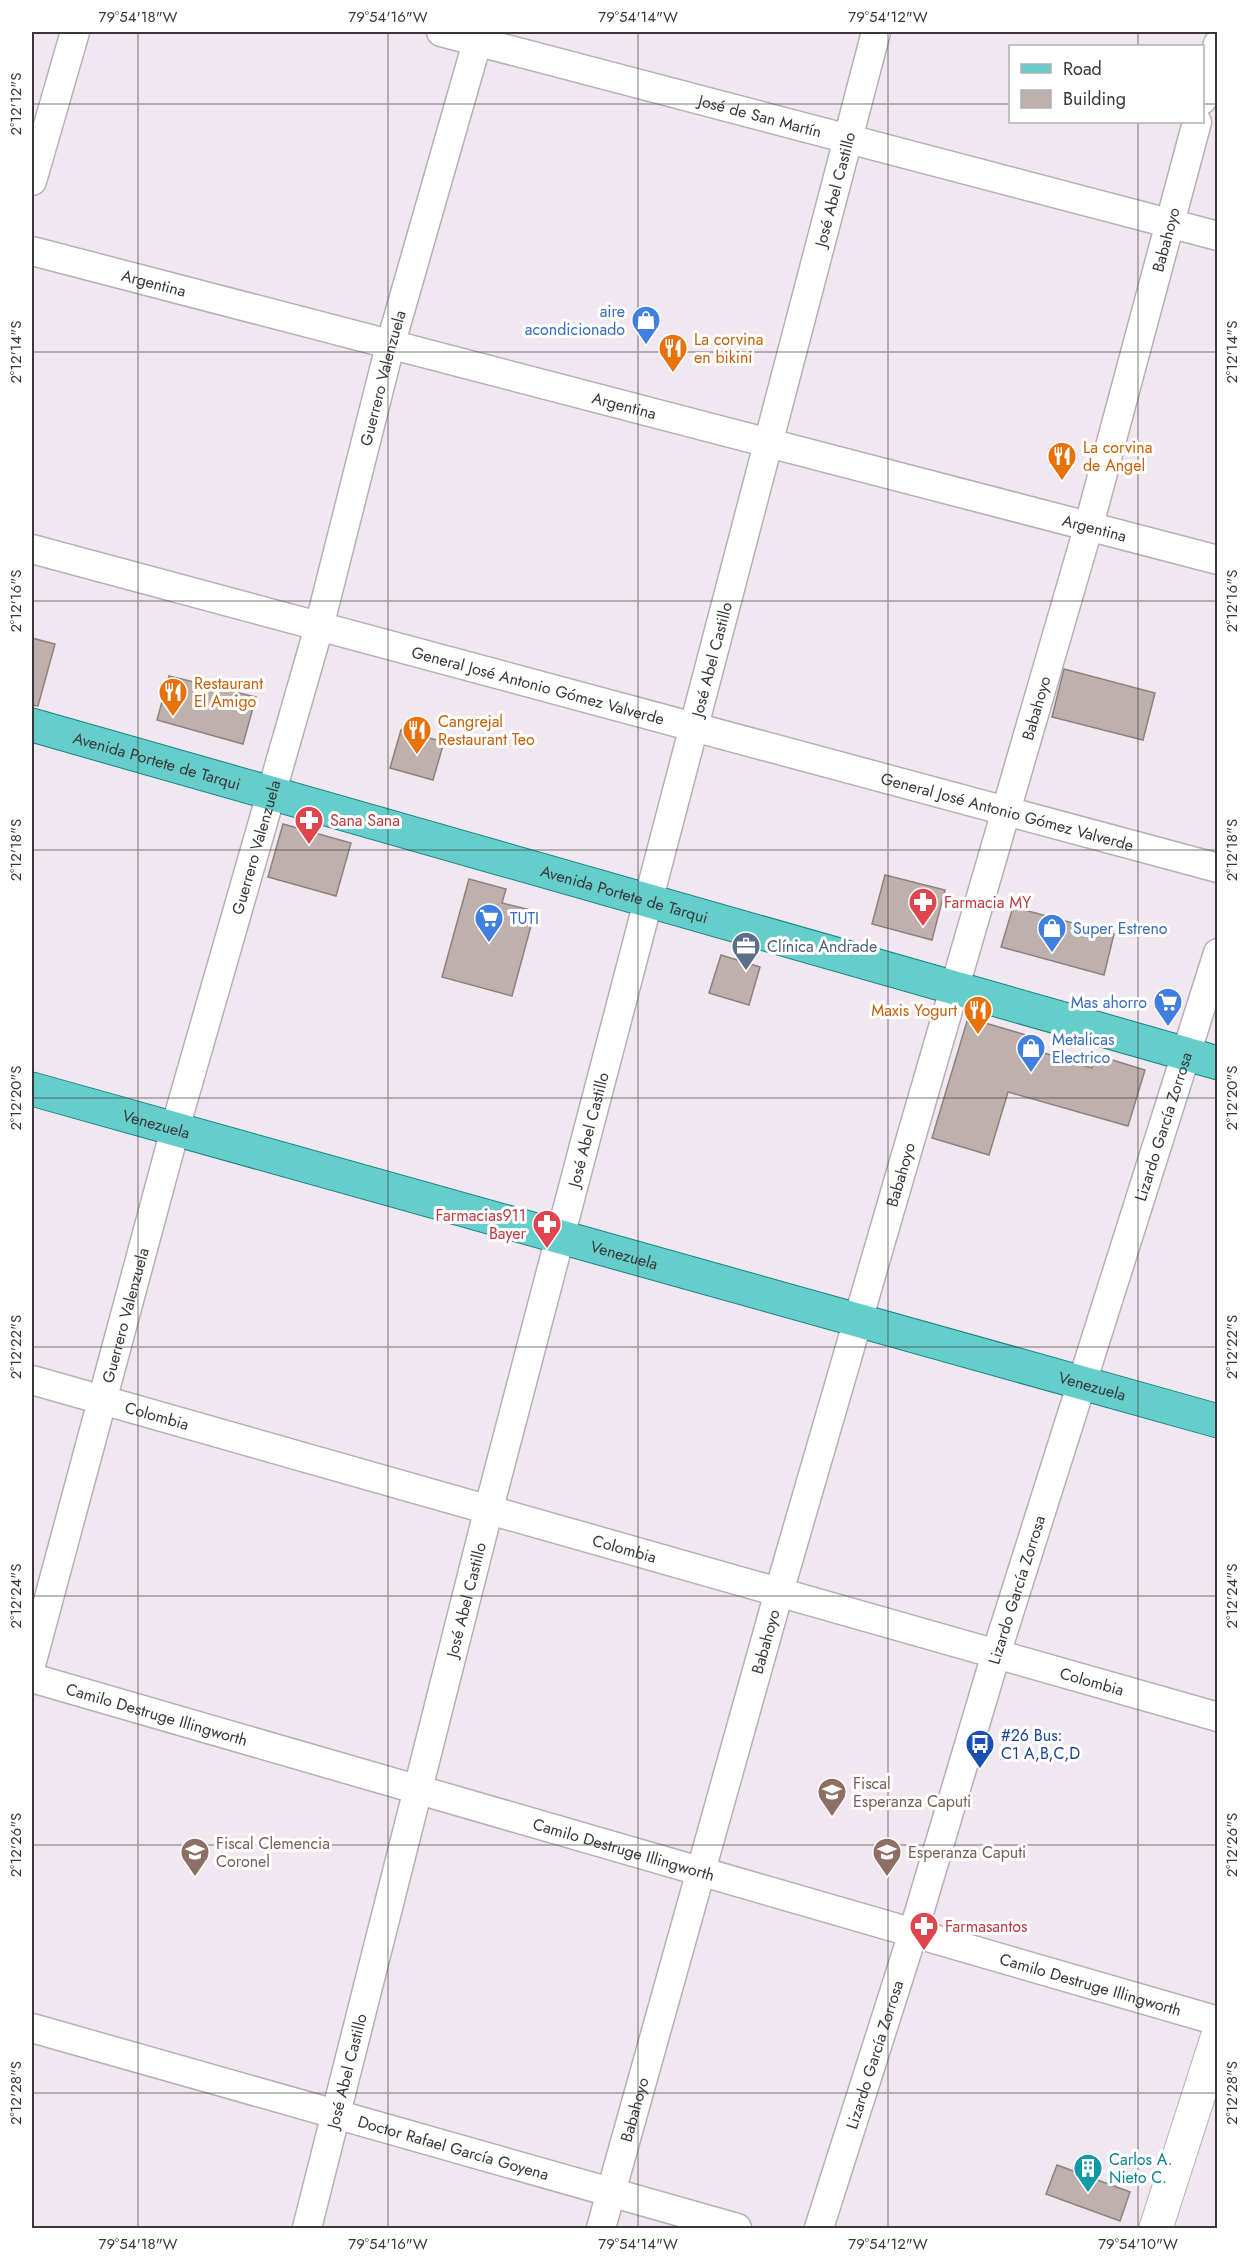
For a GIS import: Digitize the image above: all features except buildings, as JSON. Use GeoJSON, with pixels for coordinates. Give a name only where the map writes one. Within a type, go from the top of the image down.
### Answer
{"type":"FeatureCollection","features":[{"type":"Feature","properties":{"kind":"main road","name":"Avenida Portete de Tarqui"},"geometry":{"type":"LineString","coordinates":[[32,725],[1202,1058]]}},
{"type":"Feature","properties":{"kind":"main road","name":"Venezuela"},"geometry":{"type":"LineString","coordinates":[[32,1089],[1218,1421]]}},
{"type":"Feature","properties":{"kind":"main road"},"geometry":{"type":"LineString","coordinates":[[1156,2229],[1218,2035]]}},
{"type":"Feature","properties":{"kind":"street"},"geometry":{"type":"LineString","coordinates":[[32,181],[75,32]]}},
{"type":"Feature","properties":{"kind":"street","name":"José de San Martín"},"geometry":{"type":"LineString","coordinates":[[441,32],[479,36],[848,139],[1218,237]]}},
{"type":"Feature","properties":{"kind":"street","name":"José Abel Castillo"},"geometry":{"type":"LineString","coordinates":[[307,2229],[489,1508],[876,32]]}},
{"type":"Feature","properties":{"kind":"street","name":"Guerrero Valenzuela"},"geometry":{"type":"LineString","coordinates":[[32,1661],[101,1400],[319,627],[390,346],[479,36]]}},
{"type":"Feature","properties":{"kind":"street"},"geometry":{"type":"LineString","coordinates":[[1204,96],[1218,44]]}},
{"type":"Feature","properties":{"kind":"street","name":"Babahoyo"},"geometry":{"type":"LineString","coordinates":[[601,2229],[779,1592],[1089,525],[1197,123]]}},
{"type":"Feature","properties":{"kind":"street","name":"Argentina"},"geometry":{"type":"LineString","coordinates":[[32,251],[1218,560]]}},
{"type":"Feature","properties":{"kind":"street","name":"General José Antonio Gómez Valverde"},"geometry":{"type":"LineString","coordinates":[[32,549],[1218,868]]}},
{"type":"Feature","properties":{"kind":"street","name":"Lizardo García Zorrosa"},"geometry":{"type":"LineString","coordinates":[[819,2229],[913,1933],[996,1654],[1083,1383],[1202,1058],[1218,953]]}},
{"type":"Feature","properties":{"kind":"street","name":"Colombia"},"geometry":{"type":"LineString","coordinates":[[32,1380],[1218,1717]]}},
{"type":"Feature","properties":{"kind":"street","name":"Camilo Destruge Illingworth"},"geometry":{"type":"LineString","coordinates":[[32,1678],[1218,2021]]}},
{"type":"Feature","properties":{"kind":"street","name":"Doctor Rafael García Goyena"},"geometry":{"type":"LineString","coordinates":[[32,2028],[736,2229]]}},
{"type":"Feature","properties":{"kind":"place","name":"aire acondicionado"},"geometry":{"type":"Point","coordinates":[646,346]}},
{"type":"Feature","properties":{"kind":"place","name":"La corvina en bikini"},"geometry":{"type":"Point","coordinates":[673,374]}},
{"type":"Feature","properties":{"kind":"place","name":"La corvina de Angel"},"geometry":{"type":"Point","coordinates":[1062,482]}},
{"type":"Feature","properties":{"kind":"place","name":"Restaurant El Amigo"},"geometry":{"type":"Point","coordinates":[173,718]}},
{"type":"Feature","properties":{"kind":"place","name":"Cangrejal Restaurant Teo"},"geometry":{"type":"Point","coordinates":[417,756]}},
{"type":"Feature","properties":{"kind":"place","name":"Sana Sana"},"geometry":{"type":"Point","coordinates":[309,846]}},
{"type":"Feature","properties":{"kind":"place","name":"Farmacia MY"},"geometry":{"type":"Point","coordinates":[923,928]}},
{"type":"Feature","properties":{"kind":"place","name":"TUTI"},"geometry":{"type":"Point","coordinates":[489,944]}},
{"type":"Feature","properties":{"kind":"place","name":"Super Estreno"},"geometry":{"type":"Point","coordinates":[1052,954]}},
{"type":"Feature","properties":{"kind":"place","name":"Clínica Andrade"},"geometry":{"type":"Point","coordinates":[746,972]}},
{"type":"Feature","properties":{"kind":"place","name":"Mas ahorro"},"geometry":{"type":"Point","coordinates":[1168,1028]}},
{"type":"Feature","properties":{"kind":"place","name":"Maxis Yogurt"},"geometry":{"type":"Point","coordinates":[978,1036]}},
{"type":"Feature","properties":{"kind":"place","name":"Metalicas Electrico"},"geometry":{"type":"Point","coordinates":[1031,1074]}},
{"type":"Feature","properties":{"kind":"place","name":"Farmacias911 Bayer"},"geometry":{"type":"Point","coordinates":[547,1250]}},
{"type":"Feature","properties":{"kind":"place","name":"#26 Bus: C1 A,B,C,D"},"geometry":{"type":"Point","coordinates":[980,1770]}},
{"type":"Feature","properties":{"kind":"place","name":"Fiscal Esperanza Caputi"},"geometry":{"type":"Point","coordinates":[832,1818]}},
{"type":"Feature","properties":{"kind":"place","name":"Fiscal Clemencia Coronel"},"geometry":{"type":"Point","coordinates":[195,1878]}},
{"type":"Feature","properties":{"kind":"place","name":"Esperanza Caputi"},"geometry":{"type":"Point","coordinates":[887,1878]}},
{"type":"Feature","properties":{"kind":"place","name":"Farmasantos"},"geometry":{"type":"Point","coordinates":[924,1952]}},
{"type":"Feature","properties":{"kind":"place","name":"Carlos A. Nieto C."},"geometry":{"type":"Point","coordinates":[1088,2194]}}]}
